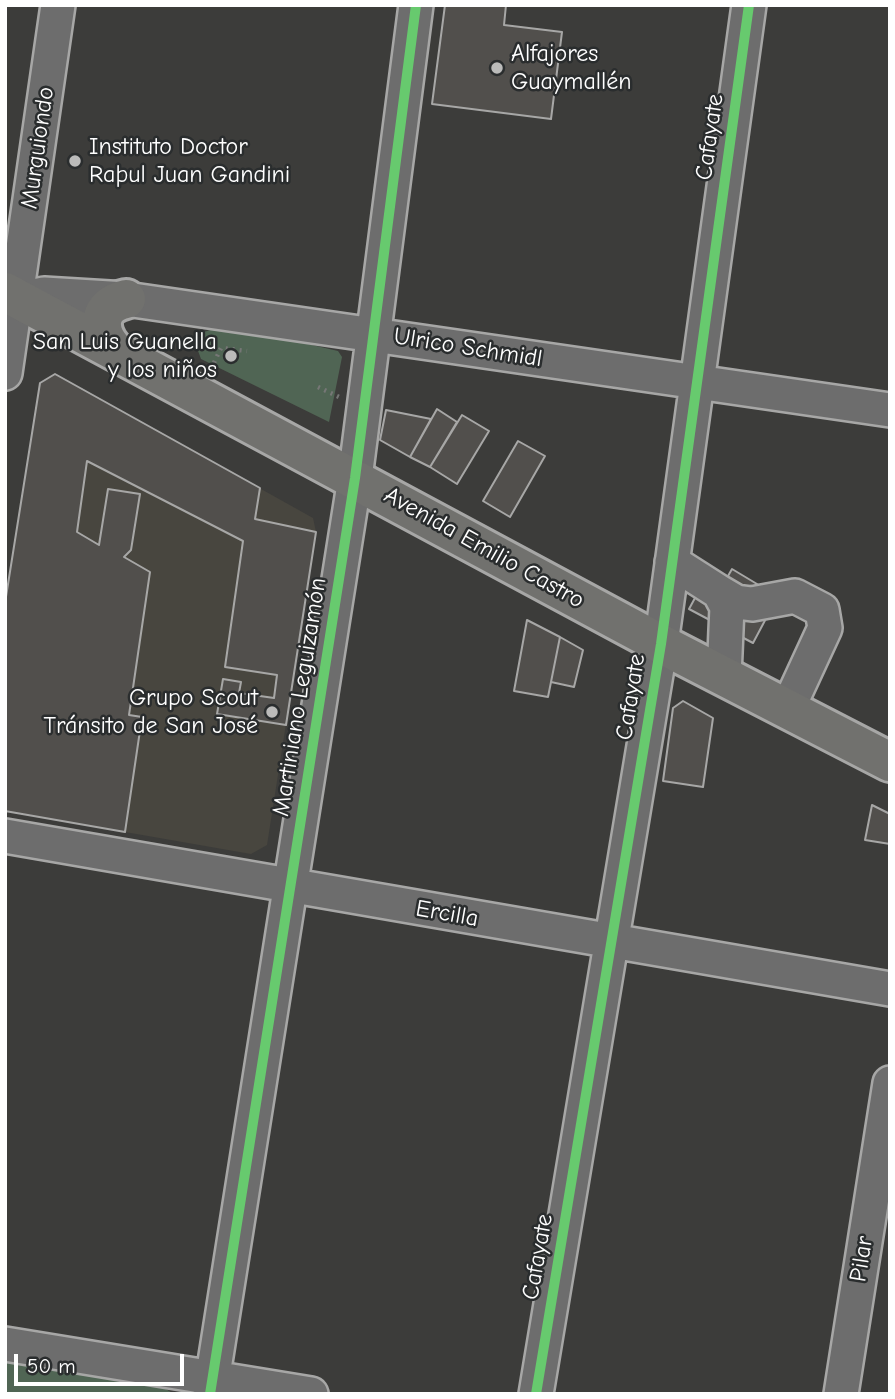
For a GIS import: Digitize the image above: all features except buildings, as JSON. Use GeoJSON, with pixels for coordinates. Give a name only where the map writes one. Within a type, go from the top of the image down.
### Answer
{"type":"FeatureCollection","features":[{"type":"Feature","properties":{"kind":"main road","name":"Avenida Emilio Castro"},"geometry":{"type":"LineString","coordinates":[[9,297],[113,348],[660,644],[890,762]]}},
{"type":"Feature","properties":{"kind":"main road"},"geometry":{"type":"LineString","coordinates":[[113,348],[101,329],[101,318],[106,308],[126,299]]}},
{"type":"Feature","properties":{"kind":"street","name":"Murguiondo"},"geometry":{"type":"LineString","coordinates":[[5,373],[9,297],[58,5]]}},
{"type":"Feature","properties":{"kind":"street","name":"Martiniano Leguizamón"},"geometry":{"type":"LineString","coordinates":[[211,1386],[355,478],[416,5]]}},
{"type":"Feature","properties":{"kind":"street","name":"Cafayate"},"geometry":{"type":"LineString","coordinates":[[536,1394],[660,644],[749,5]]}},
{"type":"Feature","properties":{"kind":"street","name":"Ulrico Schmidl"},"geometry":{"type":"LineString","coordinates":[[9,297],[44,294],[126,299],[890,410]]}},
{"type":"Feature","properties":{"kind":"street"},"geometry":{"type":"LineString","coordinates":[[672,562],[736,602],[752,604],[795,596],[822,610],[825,628],[788,708]]}},
{"type":"Feature","properties":{"kind":"street"},"geometry":{"type":"LineString","coordinates":[[719,592],[727,607],[724,676]]}},
{"type":"Feature","properties":{"kind":"street","name":"Ercilla"},"geometry":{"type":"LineString","coordinates":[[5,836],[890,989]]}},
{"type":"Feature","properties":{"kind":"street","name":"Pilar"},"geometry":{"type":"LineString","coordinates":[[841,1394],[890,1083]]}},
{"type":"Feature","properties":{"kind":"street"},"geometry":{"type":"LineString","coordinates":[[5,1344],[211,1386],[311,1394]]}},
{"type":"Feature","properties":{"kind":"path"},"geometry":{"type":"LineString","coordinates":[[198,394],[221,348],[247,351]]}},
{"type":"Feature","properties":{"kind":"shaded area"},"geometry":{"type":"Polygon","coordinates":[[[55,374],[313,518],[316,532],[267,845],[251,854],[5,811],[5,603],[40,383],[55,374]]]}},
{"type":"Feature","properties":{"kind":"green space"},"geometry":{"type":"Polygon","coordinates":[[[226,325],[338,351],[342,357],[329,422],[201,359],[197,348],[204,332],[226,325]]]}},
{"type":"Feature","properties":{"kind":"green space"},"geometry":{"type":"Polygon","coordinates":[[[5,1360],[161,1386],[174,1394],[5,1394],[5,1360]]]}},
{"type":"Feature","properties":{"kind":"cycle path"},"geometry":{"type":"LineString","coordinates":[[210,1394],[355,478],[416,5]]}},
{"type":"Feature","properties":{"kind":"cycle path"},"geometry":{"type":"LineString","coordinates":[[536,1394],[661,644],[749,5]]}},
{"type":"Feature","properties":{"kind":"place","name":"Alfajores Guaymallén"},"geometry":{"type":"Point","coordinates":[497,68]}},
{"type":"Feature","properties":{"kind":"place","name":"Instituto Doctor Raþul Juan Gandini"},"geometry":{"type":"Point","coordinates":[75,161]}},
{"type":"Feature","properties":{"kind":"place","name":"San Luis Guanella y los niños"},"geometry":{"type":"Point","coordinates":[231,356]}},
{"type":"Feature","properties":{"kind":"place","name":"Grupo Scout Tránsito de San José"},"geometry":{"type":"Point","coordinates":[272,712]}}]}
